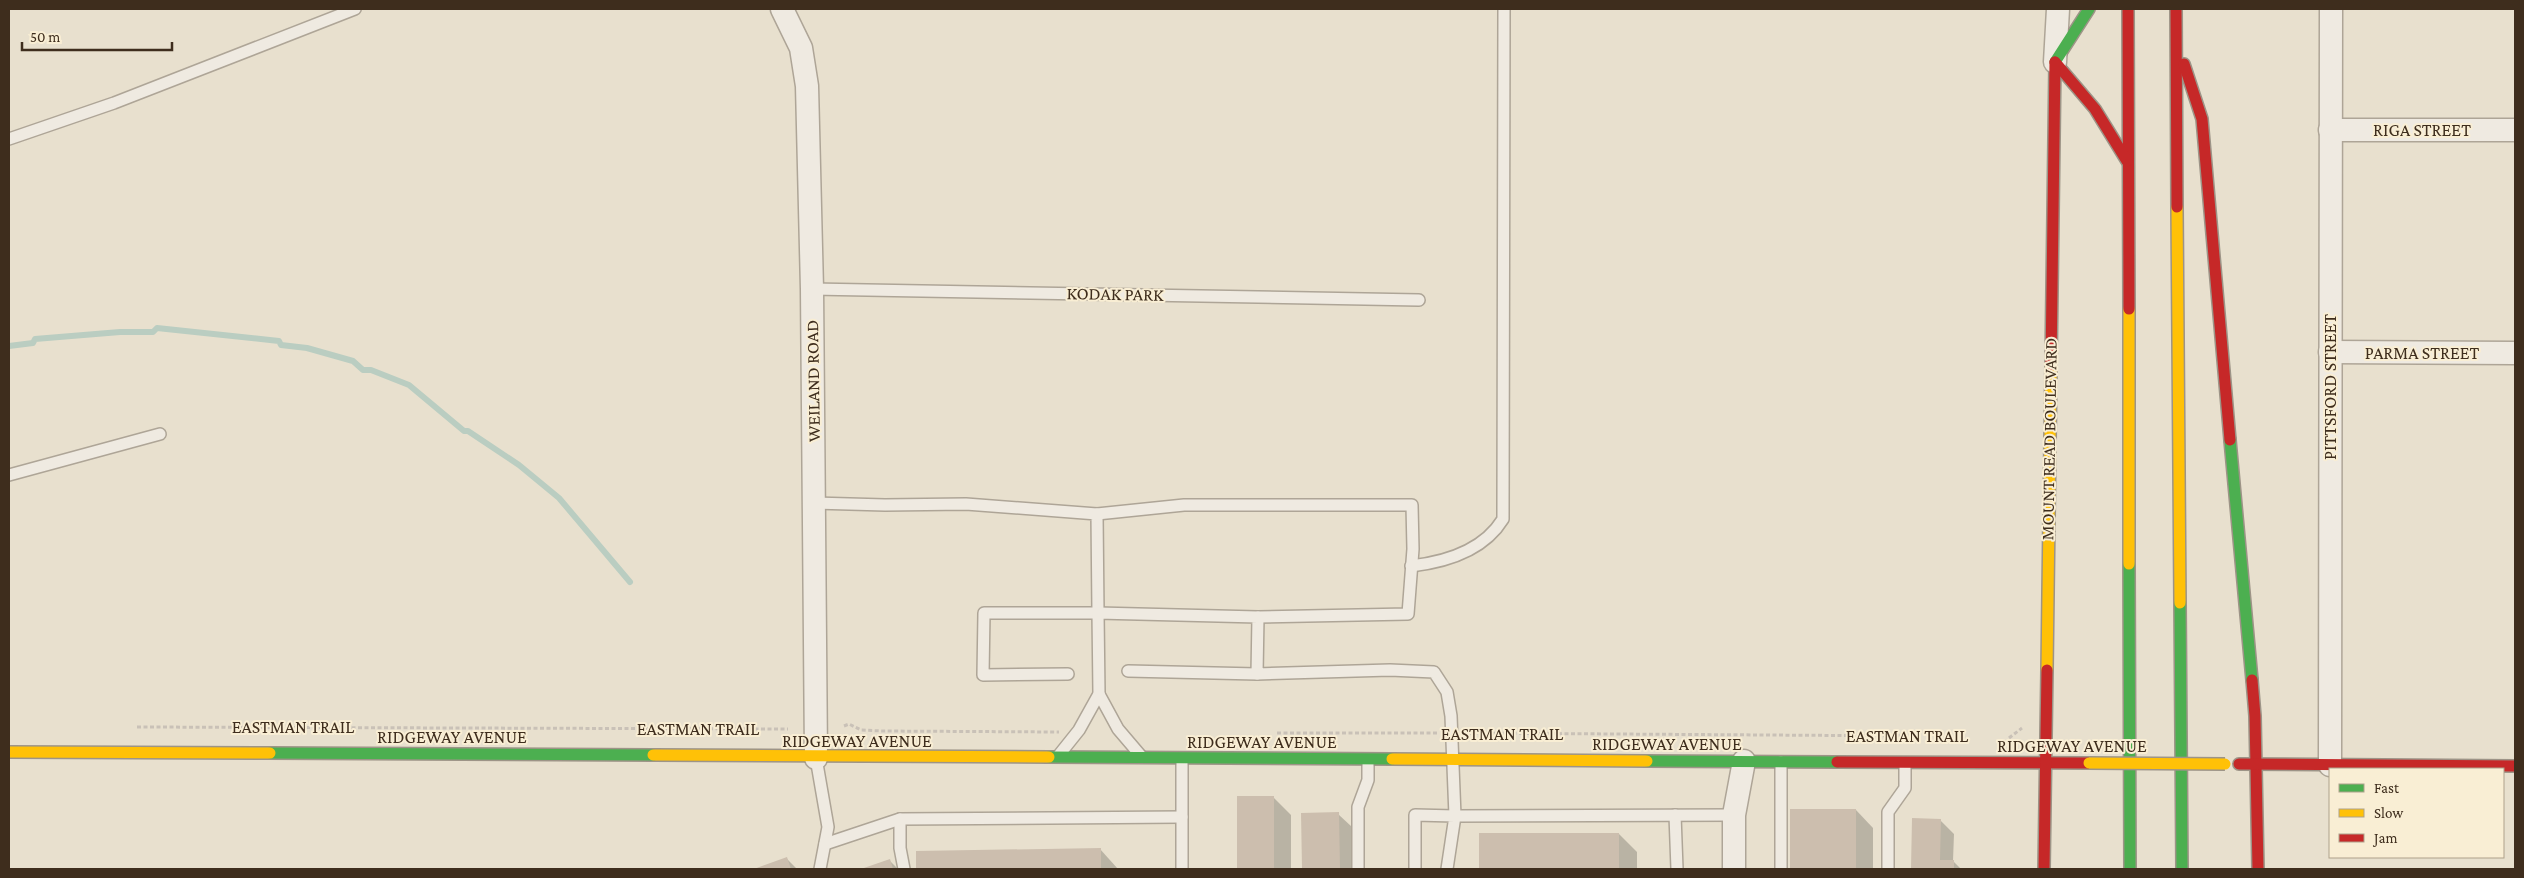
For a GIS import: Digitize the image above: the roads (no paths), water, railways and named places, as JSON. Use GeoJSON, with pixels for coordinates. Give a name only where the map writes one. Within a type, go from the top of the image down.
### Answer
{"type":"FeatureCollection","features":[{"type":"Feature","properties":{"kind":"main road"},"geometry":{"type":"LineString","coordinates":[[2089,9],[2055,62],[2103,118],[2128,162]]}},
{"type":"Feature","properties":{"kind":"main road"},"geometry":{"type":"LineString","coordinates":[[2128,9],[2130,869]]}},
{"type":"Feature","properties":{"kind":"main road"},"geometry":{"type":"LineString","coordinates":[[2176,9],[2182,869]]}},
{"type":"Feature","properties":{"kind":"main road"},"geometry":{"type":"LineString","coordinates":[[2176,39],[2202,119],[2257,764],[2258,869]]}},
{"type":"Feature","properties":{"kind":"main road","name":"MOUNT READ BOULEVARD"},"geometry":{"type":"LineString","coordinates":[[2044,869],[2055,62]]}},
{"type":"Feature","properties":{"kind":"main road","name":"RIDGEWAY AVENUE"},"geometry":{"type":"LineString","coordinates":[[9,752],[2515,766]]}},
{"type":"Feature","properties":{"kind":"street","name":"WEILAND ROAD"},"geometry":{"type":"LineString","coordinates":[[782,9],[801,48],[808,86],[812,289],[816,758]]}},
{"type":"Feature","properties":{"kind":"street","name":"MOUNT READ BOULEVARD"},"geometry":{"type":"LineString","coordinates":[[2055,62],[2058,9]]}},
{"type":"Feature","properties":{"kind":"street","name":"PITTSFORD STREET"},"geometry":{"type":"LineString","coordinates":[[2330,765],[2331,9]]}},
{"type":"Feature","properties":{"kind":"street","name":"RIGA STREET"},"geometry":{"type":"LineString","coordinates":[[2330,130],[2515,130]]}},
{"type":"Feature","properties":{"kind":"street","name":"PARMA STREET"},"geometry":{"type":"LineString","coordinates":[[2330,352],[2515,353]]}},
{"type":"Feature","properties":{"kind":"street"},"geometry":{"type":"LineString","coordinates":[[1734,869],[1734,815],[1744,762]]}},
{"type":"Feature","properties":{"kind":"lane"},"geometry":{"type":"LineString","coordinates":[[9,139],[114,103],[355,9]]}},
{"type":"Feature","properties":{"kind":"lane"},"geometry":{"type":"LineString","coordinates":[[1411,566],[1436,564],[1463,553],[1484,540],[1496,529],[1503,518],[1504,9]]}},
{"type":"Feature","properties":{"kind":"lane","name":"KODAK PARK"},"geometry":{"type":"LineString","coordinates":[[812,289],[1419,300]]}},
{"type":"Feature","properties":{"kind":"lane"},"geometry":{"type":"LineString","coordinates":[[9,475],[160,434]]}},
{"type":"Feature","properties":{"kind":"lane"},"geometry":{"type":"LineString","coordinates":[[814,503],[885,505],[966,504],[1097,514],[1184,505],[1412,505],[1408,614],[1258,617],[1098,612],[984,612],[983,676],[1068,674]]}},
{"type":"Feature","properties":{"kind":"lane"},"geometry":{"type":"LineString","coordinates":[[1097,514],[1099,694],[1118,730],[1143,759]]}},
{"type":"Feature","properties":{"kind":"lane"},"geometry":{"type":"LineString","coordinates":[[1257,674],[1258,617]]}},
{"type":"Feature","properties":{"kind":"lane"},"geometry":{"type":"LineString","coordinates":[[1128,670],[1257,674],[1390,670],[1434,672],[1448,692],[1451,733],[1455,816],[1447,869]]}},
{"type":"Feature","properties":{"kind":"lane"},"geometry":{"type":"LineString","coordinates":[[1055,759],[1079,730],[1099,694]]}},
{"type":"Feature","properties":{"kind":"lane"},"geometry":{"type":"LineString","coordinates":[[816,758],[828,827],[820,869]]}},
{"type":"Feature","properties":{"kind":"lane"},"geometry":{"type":"LineString","coordinates":[[1182,760],[1182,869]]}},
{"type":"Feature","properties":{"kind":"lane"},"geometry":{"type":"LineString","coordinates":[[1358,869],[1358,807],[1368,780],[1368,760]]}},
{"type":"Feature","properties":{"kind":"lane"},"geometry":{"type":"LineString","coordinates":[[1781,762],[1781,869]]}},
{"type":"Feature","properties":{"kind":"lane"},"geometry":{"type":"LineString","coordinates":[[1888,869],[1888,812],[1905,788],[1905,763]]}},
{"type":"Feature","properties":{"kind":"lane"},"geometry":{"type":"LineString","coordinates":[[1415,869],[1415,815],[1734,815]]}},
{"type":"Feature","properties":{"kind":"lane"},"geometry":{"type":"LineString","coordinates":[[1675,815],[1677,869]]}},
{"type":"Feature","properties":{"kind":"lane"},"geometry":{"type":"LineString","coordinates":[[825,844],[900,819],[1182,818]]}},
{"type":"Feature","properties":{"kind":"lane"},"geometry":{"type":"LineString","coordinates":[[900,819],[900,848],[904,869]]}},
{"type":"Feature","properties":{"kind":"waterway"},"geometry":{"type":"LineString","coordinates":[[9,346],[33,343],[35,339],[120,332],[153,332],[157,328],[279,341],[281,345],[307,348],[353,361],[363,370],[371,370],[409,385],[464,431],[468,431],[519,465],[559,498],[630,582]]}}]}
